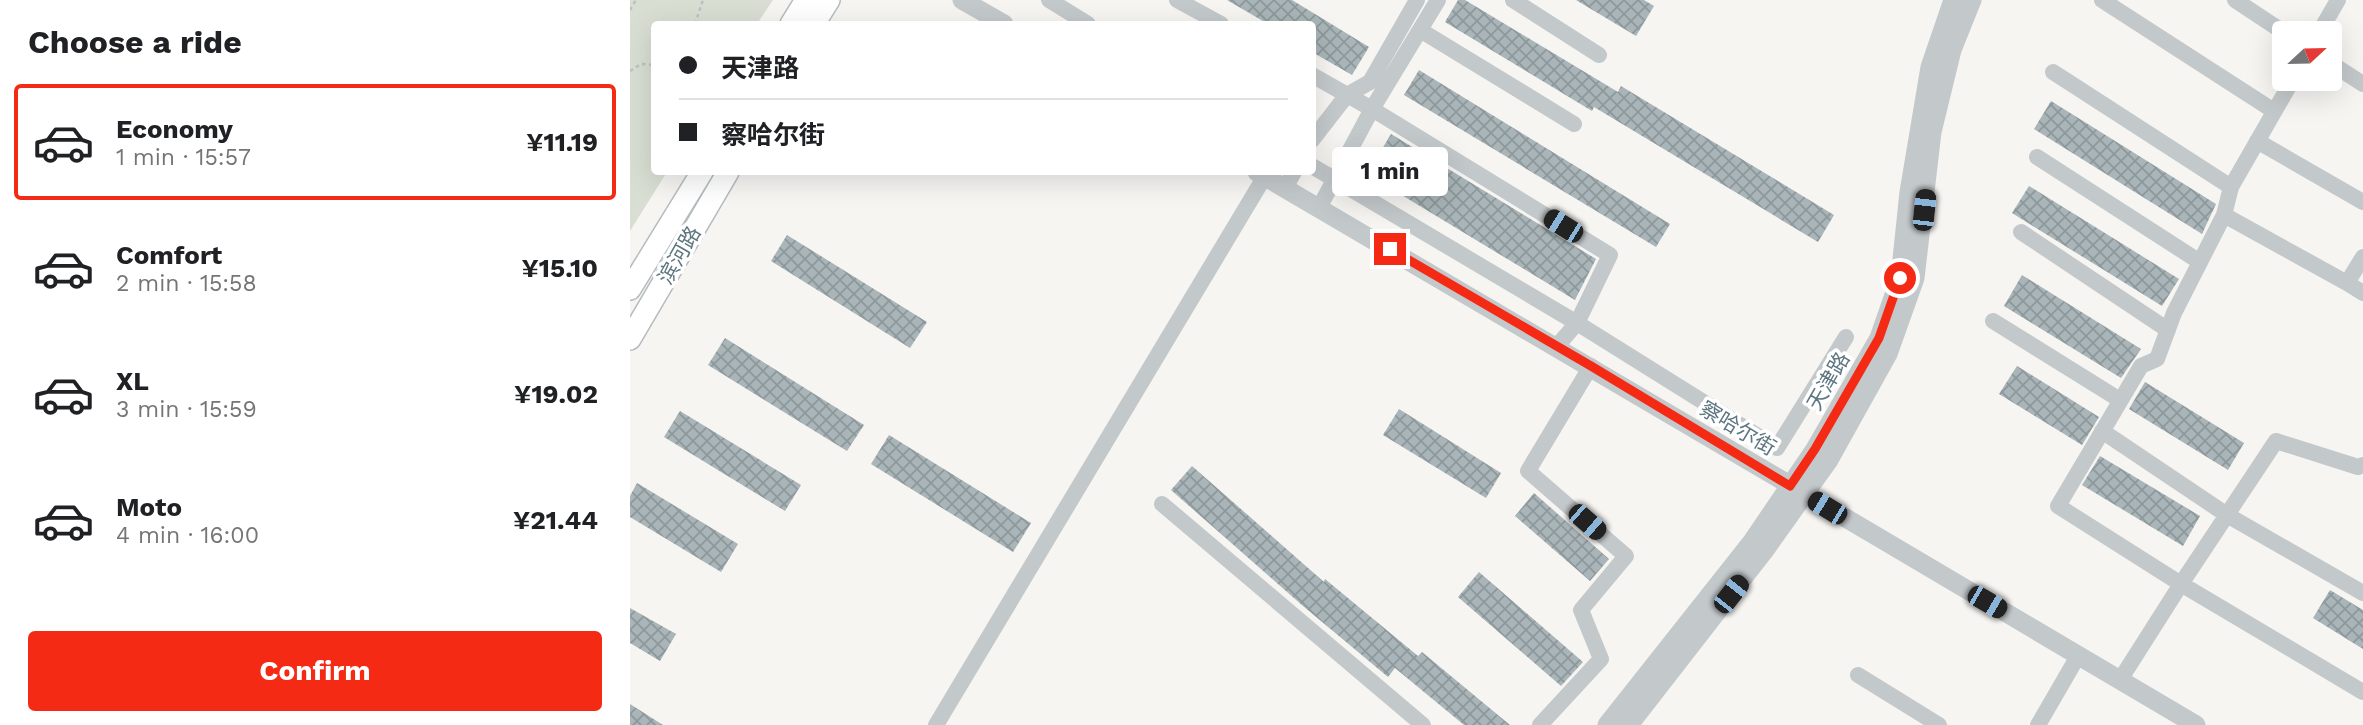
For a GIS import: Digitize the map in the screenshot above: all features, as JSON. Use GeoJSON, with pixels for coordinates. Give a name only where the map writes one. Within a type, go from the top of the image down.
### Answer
{"type":"FeatureCollection","features":[{"type":"Feature","properties":{"kind":"main road"},"geometry":{"type":"LineString","coordinates":[[793,21],[806,0]]}},
{"type":"Feature","properties":{"kind":"main road"},"geometry":{"type":"LineString","coordinates":[[816,21],[829,0]]}},
{"type":"Feature","properties":{"kind":"main road","name":"滨河路"},"geometry":{"type":"LineString","coordinates":[[630,289],[700,175]]}},
{"type":"Feature","properties":{"kind":"main road","name":"滨河路"},"geometry":{"type":"LineString","coordinates":[[630,339],[726,175]]}},
{"type":"Feature","properties":{"kind":"street"},"geometry":{"type":"LineString","coordinates":[[962,0],[999,21]]}},
{"type":"Feature","properties":{"kind":"street"},"geometry":{"type":"LineString","coordinates":[[1049,0],[1083,21]]}},
{"type":"Feature","properties":{"kind":"street"},"geometry":{"type":"LineString","coordinates":[[1177,0],[1216,21]]}},
{"type":"Feature","properties":{"kind":"street"},"geometry":{"type":"LineString","coordinates":[[1316,135],[1347,94],[1370,82],[1417,0]]}},
{"type":"Feature","properties":{"kind":"street"},"geometry":{"type":"LineString","coordinates":[[1319,208],[1372,109],[1438,0]]}},
{"type":"Feature","properties":{"kind":"street"},"geometry":{"type":"LineString","coordinates":[[1513,0],[1599,55]]}},
{"type":"Feature","properties":{"kind":"street","name":"天津路"},"geometry":{"type":"LineString","coordinates":[[1629,725],[1765,550],[1815,449],[1879,338],[1900,278],[1909,192],[1930,67],[1953,0]]}},
{"type":"Feature","properties":{"kind":"street","name":"天津路"},"geometry":{"type":"LineString","coordinates":[[1607,725],[1751,543],[1797,490],[1829,460],[1888,354],[1915,278],[1933,132],[1952,50],[1972,0]]}},
{"type":"Feature","properties":{"kind":"street"},"geometry":{"type":"LineString","coordinates":[[2102,0],[2274,111]]}},
{"type":"Feature","properties":{"kind":"street"},"geometry":{"type":"LineString","coordinates":[[2235,0],[2272,24]]}},
{"type":"Feature","properties":{"kind":"street"},"geometry":{"type":"LineString","coordinates":[[2326,21],[2339,0]]}},
{"type":"Feature","properties":{"kind":"street"},"geometry":{"type":"LineString","coordinates":[[1420,30],[1574,124]]}},
{"type":"Feature","properties":{"kind":"street"},"geometry":{"type":"LineString","coordinates":[[2342,70],[2363,84]]}},
{"type":"Feature","properties":{"kind":"street"},"geometry":{"type":"LineString","coordinates":[[2053,72],[2231,187]]}},
{"type":"Feature","properties":{"kind":"street"},"geometry":{"type":"LineString","coordinates":[[1316,77],[1610,255],[1577,323],[1557,346]]}},
{"type":"Feature","properties":{"kind":"street"},"geometry":{"type":"LineString","coordinates":[[2286,91],[2231,187],[2224,215],[2168,330],[2157,359],[2141,366],[2058,506],[2181,584],[2363,692]]}},
{"type":"Feature","properties":{"kind":"street"},"geometry":{"type":"LineString","coordinates":[[2257,141],[2363,202]]}},
{"type":"Feature","properties":{"kind":"street"},"geometry":{"type":"LineString","coordinates":[[2037,157],[2200,262]]}},
{"type":"Feature","properties":{"kind":"street"},"geometry":{"type":"LineString","coordinates":[[1316,169],[1577,323],[1777,448],[1846,337]]}},
{"type":"Feature","properties":{"kind":"street"},"geometry":{"type":"LineString","coordinates":[[936,725],[1260,175]]}},
{"type":"Feature","properties":{"kind":"street","name":"察哈尔街"},"geometry":{"type":"LineString","coordinates":[[1266,175],[1289,180],[1319,208],[2196,725]]}},
{"type":"Feature","properties":{"kind":"street"},"geometry":{"type":"LineString","coordinates":[[2224,215],[2363,293]]}},
{"type":"Feature","properties":{"kind":"street"},"geometry":{"type":"LineString","coordinates":[[2021,232],[2168,330]]}},
{"type":"Feature","properties":{"kind":"street"},"geometry":{"type":"LineString","coordinates":[[2347,283],[2363,257]]}},
{"type":"Feature","properties":{"kind":"street"},"geometry":{"type":"LineString","coordinates":[[1993,321],[2120,400]]}},
{"type":"Feature","properties":{"kind":"street"},"geometry":{"type":"LineString","coordinates":[[1540,725],[1601,659],[1581,610],[1626,556],[1528,471],[1591,366]]}},
{"type":"Feature","properties":{"kind":"street"},"geometry":{"type":"LineString","coordinates":[[2102,431],[2227,515],[2363,593]]}},
{"type":"Feature","properties":{"kind":"street"},"geometry":{"type":"LineString","coordinates":[[2120,680],[2276,441],[2361,468]]}},
{"type":"Feature","properties":{"kind":"street"},"geometry":{"type":"LineString","coordinates":[[1162,504],[1423,725]]}},
{"type":"Feature","properties":{"kind":"street"},"geometry":{"type":"LineString","coordinates":[[2038,725],[2078,656]]}},
{"type":"Feature","properties":{"kind":"street"},"geometry":{"type":"LineString","coordinates":[[1858,675],[1939,725]]}},
{"type":"Feature","properties":{"kind":"path"},"geometry":{"type":"LineString","coordinates":[[630,10],[636,0]]}},
{"type":"Feature","properties":{"kind":"path"},"geometry":{"type":"LineString","coordinates":[[696,21],[703,0]]}},
{"type":"Feature","properties":{"kind":"path"},"geometry":{"type":"LineString","coordinates":[[630,71],[641,64],[651,65]]}},
{"type":"Feature","properties":{"kind":"shaded area"},"geometry":{"type":"Polygon","coordinates":[[[630,0],[773,0],[759,21],[651,21],[651,175],[665,175],[630,231],[630,0]]]}},
{"type":"Feature","properties":{"kind":"building"},"geometry":{"type":"Polygon","coordinates":[[[1227,0],[1292,0],[1369,47],[1352,75],[1316,54],[1316,21],[1263,21],[1227,0]]]}},
{"type":"Feature","properties":{"kind":"building"},"geometry":{"type":"Polygon","coordinates":[[[1458,0],[1465,0],[1618,92],[1621,86],[1834,215],[1818,242],[1594,107],[1592,111],[1445,22],[1458,0]]]}},
{"type":"Feature","properties":{"kind":"building"},"geometry":{"type":"Polygon","coordinates":[[[1576,0],[1644,0],[1654,6],[1636,36],[1576,0]]]}},
{"type":"Feature","properties":{"kind":"building"},"geometry":{"type":"Polygon","coordinates":[[[1419,70],[1670,224],[1656,247],[1404,95],[1419,70]]]}},
{"type":"Feature","properties":{"kind":"building"},"geometry":{"type":"Polygon","coordinates":[[[2051,101],[2216,204],[2202,234],[2034,129],[2051,101]]]}},
{"type":"Feature","properties":{"kind":"building"},"geometry":{"type":"Polygon","coordinates":[[[1391,134],[1596,259],[1575,300],[1367,174],[1391,134]]]}},
{"type":"Feature","properties":{"kind":"building"},"geometry":{"type":"Polygon","coordinates":[[[2029,186],[2179,279],[2162,306],[2012,213],[2029,186]]]}},
{"type":"Feature","properties":{"kind":"building"},"geometry":{"type":"Polygon","coordinates":[[[787,235],[927,322],[910,348],[771,261],[787,235]]]}},
{"type":"Feature","properties":{"kind":"building"},"geometry":{"type":"Polygon","coordinates":[[[2022,275],[2141,349],[2121,378],[2004,306],[2022,275]]]}},
{"type":"Feature","properties":{"kind":"building"},"geometry":{"type":"Polygon","coordinates":[[[725,338],[864,425],[847,451],[708,365],[725,338]]]}},
{"type":"Feature","properties":{"kind":"building"},"geometry":{"type":"Polygon","coordinates":[[[2017,366],[2099,417],[2082,445],[1999,394],[2017,366]]]}},
{"type":"Feature","properties":{"kind":"building"},"geometry":{"type":"Polygon","coordinates":[[[2145,382],[2244,443],[2228,470],[2129,409],[2145,382]]]}},
{"type":"Feature","properties":{"kind":"building"},"geometry":{"type":"Polygon","coordinates":[[[1399,409],[1501,473],[1486,498],[1383,435],[1399,409]]]}},
{"type":"Feature","properties":{"kind":"building"},"geometry":{"type":"Polygon","coordinates":[[[680,411],[801,485],[785,511],[664,437],[680,411]]]}},
{"type":"Feature","properties":{"kind":"building"},"geometry":{"type":"Polygon","coordinates":[[[889,435],[1031,523],[1013,552],[871,464],[889,435]]]}},
{"type":"Feature","properties":{"kind":"building"},"geometry":{"type":"Polygon","coordinates":[[[2100,456],[2200,516],[2183,546],[2082,485],[2100,456]]]}},
{"type":"Feature","properties":{"kind":"building"},"geometry":{"type":"Polygon","coordinates":[[[1192,466],[1324,582],[1325,579],[1418,656],[1422,652],[1510,725],[1464,725],[1395,668],[1388,677],[1171,490],[1192,466]]]}},
{"type":"Feature","properties":{"kind":"building"},"geometry":{"type":"Polygon","coordinates":[[[637,483],[738,544],[721,572],[630,517],[630,496],[637,483]]]}},
{"type":"Feature","properties":{"kind":"building"},"geometry":{"type":"Polygon","coordinates":[[[1534,493],[1609,559],[1590,581],[1515,516],[1534,493]]]}},
{"type":"Feature","properties":{"kind":"building"},"geometry":{"type":"Polygon","coordinates":[[[1479,572],[1583,662],[1561,686],[1458,597],[1479,572]]]}},
{"type":"Feature","properties":{"kind":"building"},"geometry":{"type":"Polygon","coordinates":[[[2330,590],[2363,610],[2363,649],[2313,618],[2330,590]]]}},
{"type":"Feature","properties":{"kind":"building"},"geometry":{"type":"Polygon","coordinates":[[[630,608],[676,634],[660,661],[630,643],[630,608]]]}},
{"type":"Feature","properties":{"kind":"building"},"geometry":{"type":"Polygon","coordinates":[[[630,704],[663,725],[630,725],[630,704]]]}},
{"type":"Feature","properties":{"kind":"route"},"geometry":{"type":"LineString","coordinates":[[1390,249],[1790,486],[1815,449],[1879,338],[1900,278]]}}]}
